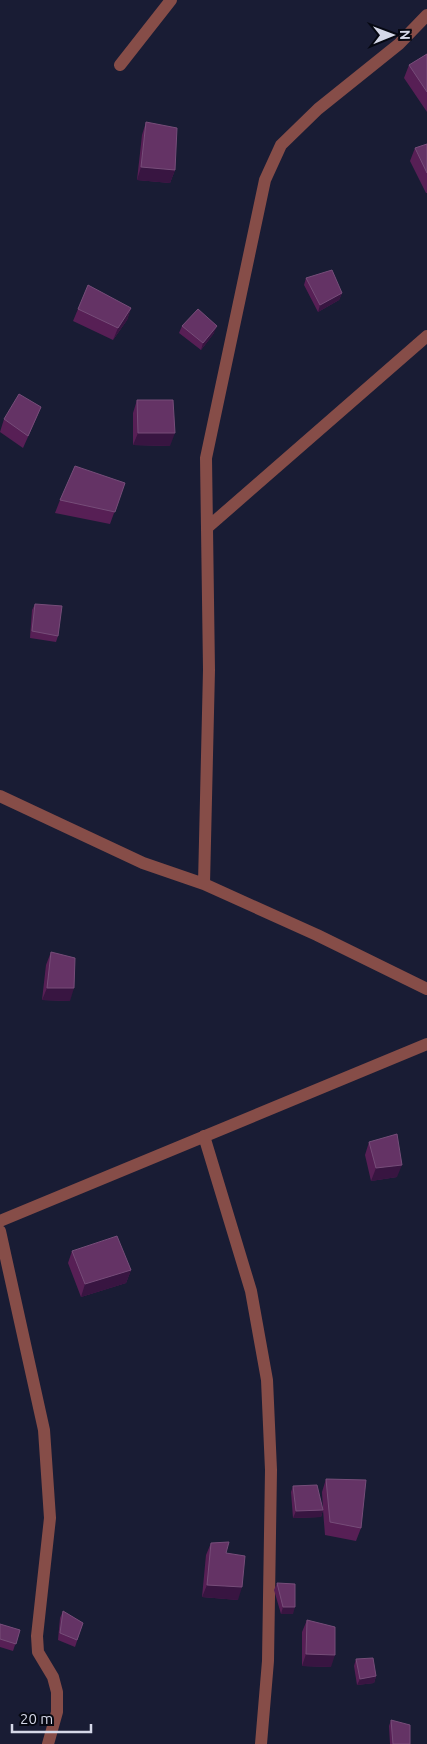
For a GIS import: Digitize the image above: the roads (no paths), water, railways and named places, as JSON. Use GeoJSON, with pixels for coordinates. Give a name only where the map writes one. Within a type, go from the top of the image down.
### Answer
{"type":"FeatureCollection","features":[{"type":"Feature","properties":{"kind":"street"},"geometry":{"type":"LineString","coordinates":[[120,64],[171,0]]}},
{"type":"Feature","properties":{"kind":"street"},"geometry":{"type":"LineString","coordinates":[[204,884],[209,670],[206,458],[265,180],[281,145],[318,109],[399,44],[427,15]]}},
{"type":"Feature","properties":{"kind":"street"},"geometry":{"type":"LineString","coordinates":[[208,526],[427,336]]}},
{"type":"Feature","properties":{"kind":"street"},"geometry":{"type":"LineString","coordinates":[[0,796],[143,863],[204,884],[318,935],[427,990]]}},
{"type":"Feature","properties":{"kind":"street"},"geometry":{"type":"LineString","coordinates":[[0,1221],[427,1044]]}},
{"type":"Feature","properties":{"kind":"street"},"geometry":{"type":"LineString","coordinates":[[204,1136],[250,1291],[267,1380],[271,1470],[268,1661],[261,1744]]}},
{"type":"Feature","properties":{"kind":"street"},"geometry":{"type":"LineString","coordinates":[[0,1231],[44,1430],[50,1518],[37,1636],[38,1652],[53,1677],[57,1692],[57,1712],[48,1744]]}}]}
